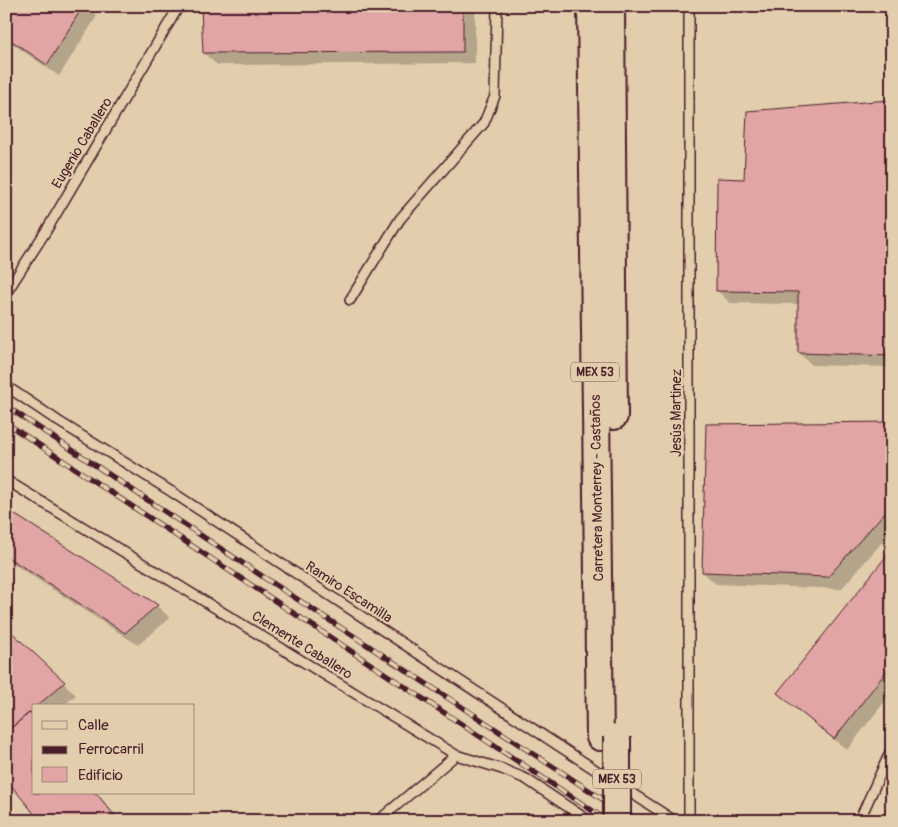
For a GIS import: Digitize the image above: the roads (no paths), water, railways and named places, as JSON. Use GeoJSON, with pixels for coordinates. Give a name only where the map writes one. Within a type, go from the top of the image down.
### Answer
{"type":"FeatureCollection","features":[{"type":"Feature","properties":{"kind":"main road","name":"Carretera Monterrey - Castaños"},"geometry":{"type":"LineString","coordinates":[[591,6],[608,737],[617,821]]}},
{"type":"Feature","properties":{"kind":"main road","name":"Carretera Monterrey - Castaños"},"geometry":{"type":"LineString","coordinates":[[601,821],[608,737],[611,6]]}},
{"type":"Feature","properties":{"kind":"lane","name":"Eugenio Caballero"},"geometry":{"type":"LineString","coordinates":[[6,293],[46,231],[179,6]]}},
{"type":"Feature","properties":{"kind":"lane"},"geometry":{"type":"LineString","coordinates":[[350,300],[400,219],[484,123],[495,96],[497,6]]}},
{"type":"Feature","properties":{"kind":"lane","name":"Jesús Martinez"},"geometry":{"type":"LineString","coordinates":[[689,6],[689,821]]}},
{"type":"Feature","properties":{"kind":"lane","name":"Ramiro Escamilla"},"geometry":{"type":"LineString","coordinates":[[6,386],[58,421],[172,492],[597,772],[675,821]]}},
{"type":"Feature","properties":{"kind":"lane","name":"Clemente Caballero"},"geometry":{"type":"LineString","coordinates":[[6,480],[456,755],[502,769],[526,779],[589,821]]}},
{"type":"Feature","properties":{"kind":"lane"},"geometry":{"type":"LineString","coordinates":[[859,821],[892,748]]}},
{"type":"Feature","properties":{"kind":"lane"},"geometry":{"type":"LineString","coordinates":[[378,821],[456,755]]}},
{"type":"Feature","properties":{"kind":"railway"},"geometry":{"type":"LineString","coordinates":[[6,406],[636,821]]}},
{"type":"Feature","properties":{"kind":"railway"},"geometry":{"type":"LineString","coordinates":[[6,423],[608,821]]}}]}
